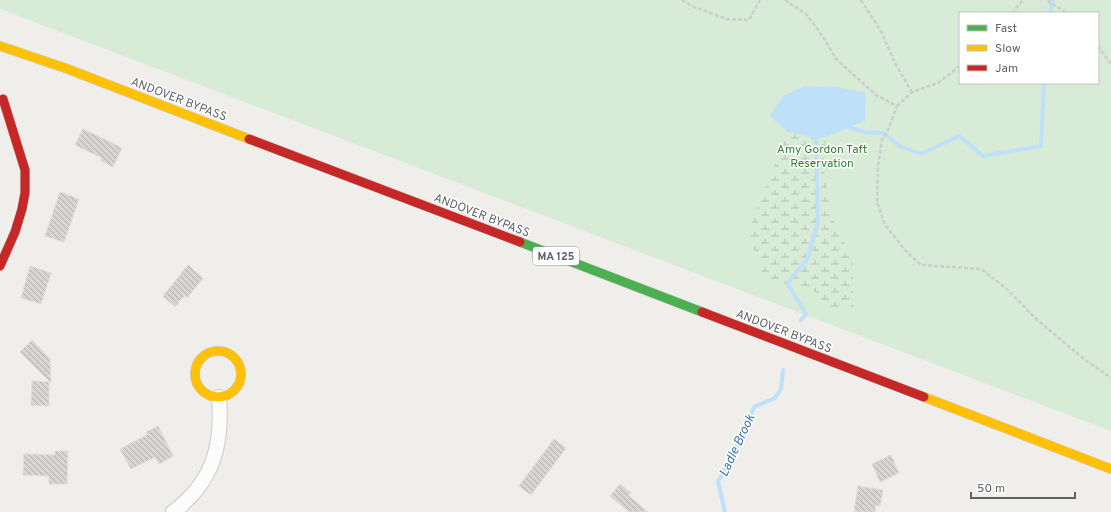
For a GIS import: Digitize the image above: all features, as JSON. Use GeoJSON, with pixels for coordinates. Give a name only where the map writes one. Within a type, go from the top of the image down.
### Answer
{"type":"FeatureCollection","features":[{"type":"Feature","properties":{"kind":"main road","name":"ANDOVER BYPASS"},"geometry":{"type":"LineString","coordinates":[[0,46],[65,68],[1111,469]]}},
{"type":"Feature","properties":{"kind":"main road"},"geometry":{"type":"LineString","coordinates":[[0,266],[15,232],[25,193],[25,170],[3,99]]}},
{"type":"Feature","properties":{"kind":"main road"},"geometry":{"type":"LineString","coordinates":[[213,351],[229,353],[240,365],[241,372],[241,380],[238,387],[226,396],[219,397],[205,393],[196,381],[195,374],[196,367],[200,360],[206,354],[213,351]]}},
{"type":"Feature","properties":{"kind":"street"},"geometry":{"type":"LineString","coordinates":[[173,512],[194,494],[210,469],[215,456],[220,428],[219,397]]}},
{"type":"Feature","properties":{"kind":"path"},"geometry":{"type":"LineString","coordinates":[[682,0],[694,7],[727,19],[749,20],[760,0]]}},
{"type":"Feature","properties":{"kind":"path"},"geometry":{"type":"LineString","coordinates":[[785,0],[807,15],[824,38],[836,58],[876,95],[897,106]]}},
{"type":"Feature","properties":{"kind":"path"},"geometry":{"type":"LineString","coordinates":[[860,0],[882,33],[896,65],[912,92]]}},
{"type":"Feature","properties":{"kind":"path"},"geometry":{"type":"LineString","coordinates":[[1013,12],[1023,0]]}},
{"type":"Feature","properties":{"kind":"path"},"geometry":{"type":"LineString","coordinates":[[1048,1],[1066,12]]}},
{"type":"Feature","properties":{"kind":"path"},"geometry":{"type":"LineString","coordinates":[[1099,47],[1111,64]]}},
{"type":"Feature","properties":{"kind":"path"},"geometry":{"type":"LineString","coordinates":[[959,67],[938,83],[912,92],[897,106],[888,130],[882,140],[878,165],[877,202],[885,225],[905,250],[921,265],[981,269],[1007,289],[1034,318],[1084,359],[1111,378]]}},
{"type":"Feature","properties":{"kind":"green space","name":"Amy Gordon Taft Reservation"},"geometry":{"type":"Polygon","coordinates":[[[0,0],[1111,0],[1111,431],[0,9],[0,0]]]}},
{"type":"Feature","properties":{"kind":"green space"},"geometry":{"type":"Polygon","coordinates":[[[788,132],[816,138],[826,137],[823,165],[831,215],[853,260],[854,309],[824,306],[813,289],[764,280],[748,232],[788,132]]]}},
{"type":"Feature","properties":{"kind":"water"},"geometry":{"type":"Polygon","coordinates":[[[805,86],[838,87],[866,93],[865,121],[826,137],[816,138],[788,132],[770,116],[783,96],[805,86]]]}},
{"type":"Feature","properties":{"kind":"building"},"geometry":{"type":"Polygon","coordinates":[[[83,129],[122,148],[113,167],[101,161],[102,158],[75,145],[83,129]]]}},
{"type":"Feature","properties":{"kind":"building"},"geometry":{"type":"Polygon","coordinates":[[[60,192],[79,199],[64,242],[45,236],[60,192]]]}},
{"type":"Feature","properties":{"kind":"building"},"geometry":{"type":"Polygon","coordinates":[[[188,265],[203,278],[187,298],[185,295],[175,307],[163,296],[188,265]]]}},
{"type":"Feature","properties":{"kind":"building"},"geometry":{"type":"Polygon","coordinates":[[[30,266],[51,273],[41,304],[21,298],[30,266]]]}},
{"type":"Feature","properties":{"kind":"building"},"geometry":{"type":"Polygon","coordinates":[[[32,340],[50,359],[51,383],[20,352],[32,340]]]}},
{"type":"Feature","properties":{"kind":"building"},"geometry":{"type":"Polygon","coordinates":[[[32,381],[49,382],[49,406],[31,405],[32,381]]]}},
{"type":"Feature","properties":{"kind":"building"},"geometry":{"type":"Polygon","coordinates":[[[158,426],[173,456],[159,464],[155,457],[131,469],[120,449],[147,435],[146,432],[158,426]]]}},
{"type":"Feature","properties":{"kind":"building"},"geometry":{"type":"Polygon","coordinates":[[[554,439],[566,448],[531,495],[519,486],[554,439]]]}},
{"type":"Feature","properties":{"kind":"building"},"geometry":{"type":"Polygon","coordinates":[[[55,451],[68,451],[67,484],[49,484],[49,476],[23,475],[24,454],[55,455],[55,451]]]}},
{"type":"Feature","properties":{"kind":"building"},"geometry":{"type":"Polygon","coordinates":[[[891,455],[899,473],[880,482],[872,464],[891,455]]]}},
{"type":"Feature","properties":{"kind":"building"},"geometry":{"type":"Polygon","coordinates":[[[620,484],[631,493],[628,495],[648,512],[629,512],[610,496],[620,484]]]}},
{"type":"Feature","properties":{"kind":"building"},"geometry":{"type":"Polygon","coordinates":[[[858,486],[883,490],[880,506],[876,505],[875,512],[854,512],[858,486]]]}},
{"type":"Feature","properties":{"kind":"waterway","name":"Ladle Brook"},"geometry":{"type":"LineString","coordinates":[[1050,12],[1053,0]]}},
{"type":"Feature","properties":{"kind":"waterway","name":"Ladle Brook"},"geometry":{"type":"LineString","coordinates":[[845,126],[864,132],[883,133],[900,146],[921,154],[959,136],[983,156],[1041,146],[1044,84]]}},
{"type":"Feature","properties":{"kind":"waterway","name":"Ladle Brook"},"geometry":{"type":"LineString","coordinates":[[801,320],[806,314],[787,283],[807,260],[818,221],[816,138],[818,133]]}},
{"type":"Feature","properties":{"kind":"waterway","name":"Ladle Brook"},"geometry":{"type":"LineString","coordinates":[[725,512],[718,482],[739,442],[754,407],[775,398],[781,389],[783,370]]}},
{"type":"Feature","properties":{"kind":"traffic: fast"},"geometry":{"type":"LineString","coordinates":[[520,242],[702,312]]}},
{"type":"Feature","properties":{"kind":"traffic: slow"},"geometry":{"type":"LineString","coordinates":[[0,46],[65,68],[249,139]]}},
{"type":"Feature","properties":{"kind":"traffic: slow"},"geometry":{"type":"LineString","coordinates":[[218,351],[231,355],[237,361],[241,374],[237,387],[231,393],[218,397],[205,393],[199,387],[195,374],[199,361],[205,355],[218,351]]}},
{"type":"Feature","properties":{"kind":"traffic: slow"},"geometry":{"type":"LineString","coordinates":[[924,397],[1111,469]]}},
{"type":"Feature","properties":{"kind":"traffic: jam"},"geometry":{"type":"LineString","coordinates":[[0,266],[15,232],[25,193],[25,170],[3,99]]}},
{"type":"Feature","properties":{"kind":"traffic: jam"},"geometry":{"type":"LineString","coordinates":[[249,139],[520,242]]}},
{"type":"Feature","properties":{"kind":"traffic: jam"},"geometry":{"type":"LineString","coordinates":[[702,312],[924,397]]}}]}
